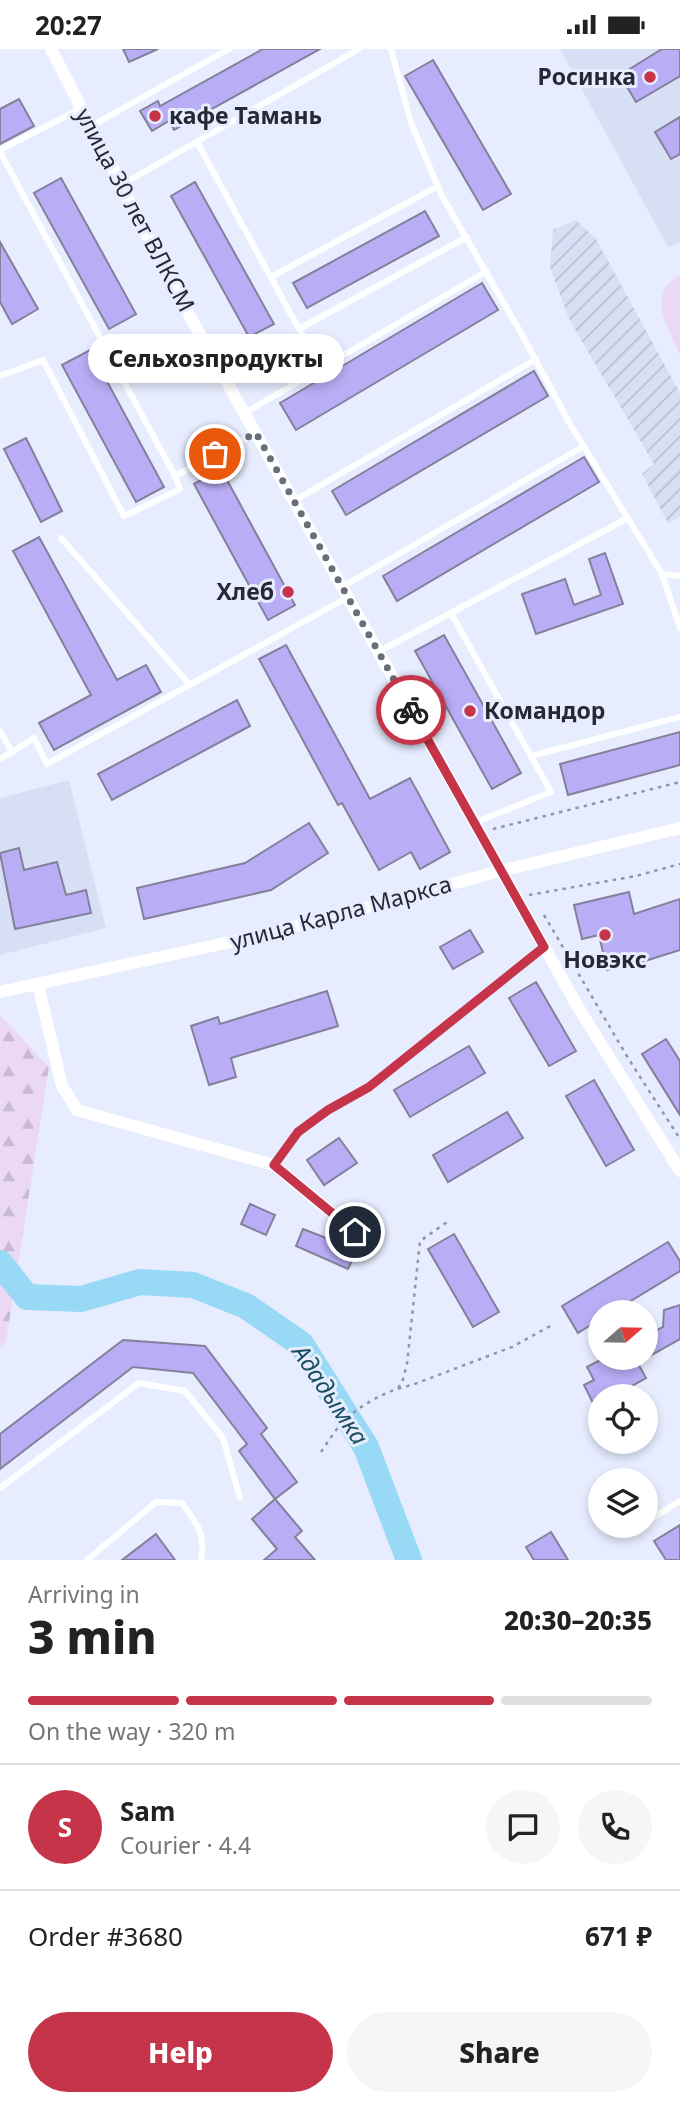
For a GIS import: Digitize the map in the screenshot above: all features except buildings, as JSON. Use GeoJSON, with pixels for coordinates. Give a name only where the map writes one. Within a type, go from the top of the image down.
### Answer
{"type":"FeatureCollection","features":[{"type":"Feature","properties":{"kind":"street","name":"улица 30 лет ВЛКСМ"},"geometry":{"type":"LineString","coordinates":[[51,49],[174,288],[500,871],[578,1007],[680,1171]]}},
{"type":"Feature","properties":{"kind":"street","name":"улица Карла Маркса"},"geometry":{"type":"LineString","coordinates":[[0,992],[271,933],[515,867],[680,828]]}},
{"type":"Feature","properties":{"kind":"street"},"geometry":{"type":"LineString","coordinates":[[37,984],[62,1086],[78,1110],[274,1165],[355,1232]]}},
{"type":"Feature","properties":{"kind":"lane"},"geometry":{"type":"LineString","coordinates":[[91,126],[229,49]]}},
{"type":"Feature","properties":{"kind":"lane"},"geometry":{"type":"LineString","coordinates":[[121,185],[359,49]]}},
{"type":"Feature","properties":{"kind":"lane"},"geometry":{"type":"LineString","coordinates":[[391,49],[411,123],[438,186],[584,446],[662,573],[680,628]]}},
{"type":"Feature","properties":{"kind":"lane"},"geometry":{"type":"LineString","coordinates":[[0,376],[43,360],[124,516],[180,489],[0,151],[82,108]]}},
{"type":"Feature","properties":{"kind":"lane"},"geometry":{"type":"LineString","coordinates":[[197,142],[305,340],[228,382]]}},
{"type":"Feature","properties":{"kind":"lane"},"geometry":{"type":"LineString","coordinates":[[271,277],[438,186]]}},
{"type":"Feature","properties":{"kind":"lane"},"geometry":{"type":"LineString","coordinates":[[299,329],[467,237]]}},
{"type":"Feature","properties":{"kind":"lane"},"geometry":{"type":"LineString","coordinates":[[245,413],[487,271]]}},
{"type":"Feature","properties":{"kind":"lane"},"geometry":{"type":"LineString","coordinates":[[294,501],[536,359]]}},
{"type":"Feature","properties":{"kind":"lane"},"geometry":{"type":"LineString","coordinates":[[175,476],[256,433]]}},
{"type":"Feature","properties":{"kind":"lane"},"geometry":{"type":"LineString","coordinates":[[0,759],[34,738],[47,764],[190,685],[584,446]]}},
{"type":"Feature","properties":{"kind":"lane"},"geometry":{"type":"LineString","coordinates":[[378,652],[628,518]]}},
{"type":"Feature","properties":{"kind":"lane"},"geometry":{"type":"LineString","coordinates":[[61,538],[190,685]]}},
{"type":"Feature","properties":{"kind":"lane"},"geometry":{"type":"LineString","coordinates":[[662,573],[680,576]]}},
{"type":"Feature","properties":{"kind":"lane"},"geometry":{"type":"LineString","coordinates":[[451,613],[551,792],[477,829]]}},
{"type":"Feature","properties":{"kind":"lane"},"geometry":{"type":"LineString","coordinates":[[531,756],[680,717]]}},
{"type":"Feature","properties":{"kind":"lane"},"geometry":{"type":"LineString","coordinates":[[0,730],[12,752]]}},
{"type":"Feature","properties":{"kind":"lane"},"geometry":{"type":"LineString","coordinates":[[274,1165],[298,1132],[328,1110],[369,1087],[544,947]]}},
{"type":"Feature","properties":{"kind":"lane"},"geometry":{"type":"LineString","coordinates":[[0,1488],[139,1383],[184,1391],[223,1439],[240,1498]]}},
{"type":"Feature","properties":{"kind":"lane"},"geometry":{"type":"LineString","coordinates":[[658,1515],[680,1501]]}},
{"type":"Feature","properties":{"kind":"lane"},"geometry":{"type":"LineString","coordinates":[[87,1560],[156,1502],[182,1503],[200,1527],[201,1560]]}},
{"type":"Feature","properties":{"kind":"path"},"geometry":{"type":"LineString","coordinates":[[477,829],[489,830],[680,782]]}},
{"type":"Feature","properties":{"kind":"path"},"geometry":{"type":"LineString","coordinates":[[515,897],[636,876],[680,864]]}},
{"type":"Feature","properties":{"kind":"path"},"geometry":{"type":"LineString","coordinates":[[515,867],[532,895]]}},
{"type":"Feature","properties":{"kind":"path"},"geometry":{"type":"LineString","coordinates":[[539,907],[628,1058],[680,1139]]}},
{"type":"Feature","properties":{"kind":"path"},"geometry":{"type":"LineString","coordinates":[[398,1388],[402,1384],[407,1364],[421,1241],[450,1220]]}},
{"type":"Feature","properties":{"kind":"path"},"geometry":{"type":"LineString","coordinates":[[321,1452],[342,1423],[362,1408],[398,1388],[512,1347],[552,1325]]}},
{"type":"Feature","properties":{"kind":"shaded area"},"geometry":{"type":"Polygon","coordinates":[[[560,49],[680,49],[680,242],[668,247],[560,49]]]}},
{"type":"Feature","properties":{"kind":"shaded area"},"geometry":{"type":"Polygon","coordinates":[[[576,220],[596,239],[680,393],[680,517],[668,523],[642,474],[654,464],[569,319],[550,267],[553,230],[576,220]]]}},
{"type":"Feature","properties":{"kind":"shaded area"},"geometry":{"type":"Polygon","coordinates":[[[69,780],[106,928],[0,955],[0,798],[69,780]]]}},
{"type":"Feature","properties":{"kind":"green space"},"geometry":{"type":"Polygon","coordinates":[[[680,275],[680,355],[666,323],[662,302],[670,283],[680,275]]]}},
{"type":"Feature","properties":{"kind":"green space"},"geometry":{"type":"Polygon","coordinates":[[[0,1015],[49,1067],[6,1342],[0,1347],[0,1015]]]}},
{"type":"Feature","properties":{"kind":"waterway","name":"Ададымка"},"geometry":{"type":"LineString","coordinates":[[0,1263],[27,1297],[81,1299],[140,1282],[193,1285],[246,1306],[301,1344],[366,1447],[409,1560]]}},
{"type":"Feature","properties":{"kind":"way so far"},"geometry":{"type":"LineString","coordinates":[[215,454],[256,433],[411,710]]}},
{"type":"Feature","properties":{"kind":"place","name":"Росинка"},"geometry":{"type":"Point","coordinates":[650,77]}},
{"type":"Feature","properties":{"kind":"place","name":"кафе Тамань"},"geometry":{"type":"Point","coordinates":[155,116]}},
{"type":"Feature","properties":{"kind":"place","name":"Сельхозпродукты"},"geometry":{"type":"Point","coordinates":[215,454]}},
{"type":"Feature","properties":{"kind":"place","name":"Хлеб"},"geometry":{"type":"Point","coordinates":[288,592]}},
{"type":"Feature","properties":{"kind":"place","name":"Командор"},"geometry":{"type":"Point","coordinates":[470,711]}},
{"type":"Feature","properties":{"kind":"place","name":"Новэкс"},"geometry":{"type":"Point","coordinates":[605,935]}},
{"type":"Feature","properties":{"kind":"route"},"geometry":{"type":"LineString","coordinates":[[355,1232],[274,1165],[298,1132],[328,1110],[369,1087],[544,947],[411,710]]}}]}
